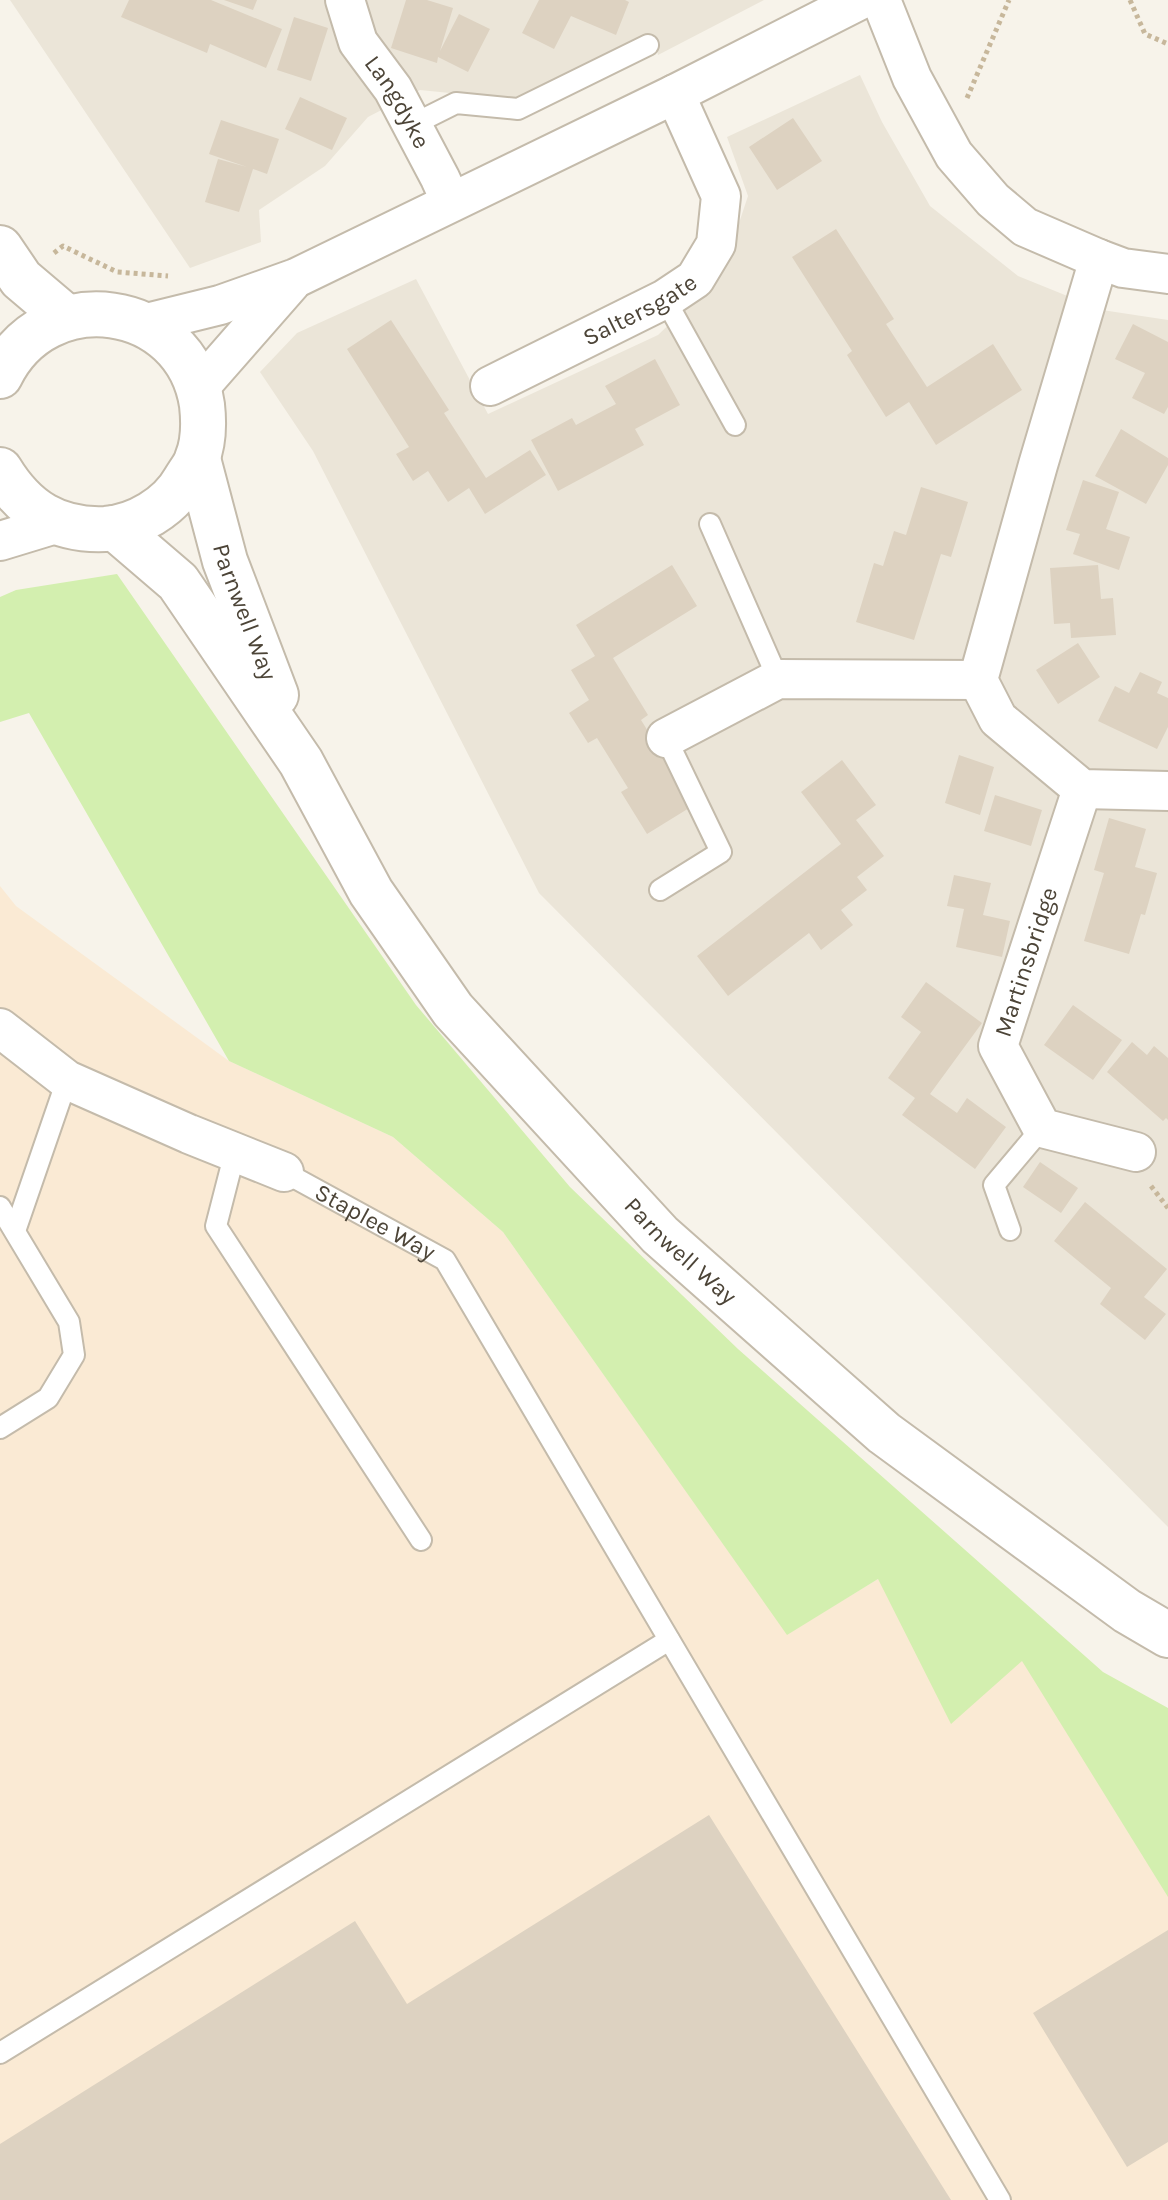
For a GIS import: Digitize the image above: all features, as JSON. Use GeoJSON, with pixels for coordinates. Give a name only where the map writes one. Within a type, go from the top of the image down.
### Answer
{"type":"FeatureCollection","features":[{"type":"Feature","properties":{"kind":"street","name":"Langdyke"},"geometry":{"type":"LineString","coordinates":[[345,0],[358,42],[393,89],[451,202]]}},
{"type":"Feature","properties":{"kind":"street"},"geometry":{"type":"LineString","coordinates":[[143,324],[220,305],[296,278],[675,94],[860,0]]}},
{"type":"Feature","properties":{"kind":"street"},"geometry":{"type":"LineString","coordinates":[[881,0],[912,78],[954,155],[993,200],[1025,227],[1099,259],[1123,268],[1168,274]]}},
{"type":"Feature","properties":{"kind":"street","name":"Saltersgate"},"geometry":{"type":"LineString","coordinates":[[490,386],[665,299],[695,279],[716,244],[721,196],[675,94]]}},
{"type":"Feature","properties":{"kind":"street"},"geometry":{"type":"LineString","coordinates":[[0,248],[21,279],[67,318]]}},
{"type":"Feature","properties":{"kind":"street"},"geometry":{"type":"LineString","coordinates":[[1099,259],[978,680],[998,719],[1082,789],[1168,791]]}},
{"type":"Feature","properties":{"kind":"street"},"geometry":{"type":"LineString","coordinates":[[199,388],[296,278]]}},
{"type":"Feature","properties":{"kind":"street"},"geometry":{"type":"LineString","coordinates":[[0,376],[9,358],[34,333],[67,318],[92,314],[118,316],[143,324],[167,340],[186,362],[199,388],[204,424],[198,459],[179,491],[150,515],[115,528],[87,529],[59,523],[34,510],[12,490],[0,470]]}},
{"type":"Feature","properties":{"kind":"street","name":"Parnwell Way"},"geometry":{"type":"LineString","coordinates":[[198,459],[225,561],[301,762]]}},
{"type":"Feature","properties":{"kind":"street"},"geometry":{"type":"LineString","coordinates":[[0,541],[59,523]]}},
{"type":"Feature","properties":{"kind":"street","name":"Parnwell Way"},"geometry":{"type":"LineString","coordinates":[[115,528],[178,582],[301,762],[371,892],[453,1010],[660,1235],[884,1433],[1127,1611],[1168,1635]]}},
{"type":"Feature","properties":{"kind":"street"},"geometry":{"type":"LineString","coordinates":[[666,738],[778,679],[978,680]]}},
{"type":"Feature","properties":{"kind":"street","name":"Martinsbridge"},"geometry":{"type":"LineString","coordinates":[[1042,1128],[998,1046],[1082,789]]}},
{"type":"Feature","properties":{"kind":"street","name":"Staplee Way"},"geometry":{"type":"LineString","coordinates":[[0,1028],[67,1080],[284,1172]]}},
{"type":"Feature","properties":{"kind":"street"},"geometry":{"type":"LineString","coordinates":[[1042,1128],[1136,1152]]}},
{"type":"Feature","properties":{"kind":"lane"},"geometry":{"type":"LineString","coordinates":[[412,125],[456,103],[518,109],[648,45]]}},
{"type":"Feature","properties":{"kind":"lane"},"geometry":{"type":"LineString","coordinates":[[665,299],[735,425]]}},
{"type":"Feature","properties":{"kind":"lane"},"geometry":{"type":"LineString","coordinates":[[710,524],[778,679]]}},
{"type":"Feature","properties":{"kind":"lane"},"geometry":{"type":"LineString","coordinates":[[660,890],[721,852],[666,738]]}},
{"type":"Feature","properties":{"kind":"lane"},"geometry":{"type":"LineString","coordinates":[[15,1231],[67,1080]]}},
{"type":"Feature","properties":{"kind":"lane"},"geometry":{"type":"LineString","coordinates":[[1010,1230],[994,1185],[1042,1128]]}},
{"type":"Feature","properties":{"kind":"lane"},"geometry":{"type":"LineString","coordinates":[[235,1152],[216,1226],[421,1540]]}},
{"type":"Feature","properties":{"kind":"lane","name":"Staplee Way"},"geometry":{"type":"LineString","coordinates":[[284,1172],[445,1260],[1000,2200]]}},
{"type":"Feature","properties":{"kind":"lane"},"geometry":{"type":"LineString","coordinates":[[0,1207],[69,1322],[74,1355],[48,1398],[0,1428]]}},
{"type":"Feature","properties":{"kind":"lane"},"geometry":{"type":"LineString","coordinates":[[0,2053],[669,1640]]}},
{"type":"Feature","properties":{"kind":"path"},"geometry":{"type":"LineString","coordinates":[[938,124],[962,110],[1009,0]]}},
{"type":"Feature","properties":{"kind":"path"},"geometry":{"type":"LineString","coordinates":[[1130,0],[1145,34],[1168,44]]}},
{"type":"Feature","properties":{"kind":"shaded area"},"geometry":{"type":"Polygon","coordinates":[[[10,0],[764,0],[658,55],[654,37],[519,100],[420,90],[368,117],[325,166],[259,210],[261,242],[190,268],[10,0]]]}},
{"type":"Feature","properties":{"kind":"shaded area"},"geometry":{"type":"Polygon","coordinates":[[[860,75],[882,122],[930,206],[1018,276],[1102,310],[1168,320],[1168,1527],[539,893],[313,451],[260,372],[297,333],[416,279],[488,414],[658,335],[722,274],[748,196],[727,137],[860,75]]]}},
{"type":"Feature","properties":{"kind":"shaded area"},"geometry":{"type":"Polygon","coordinates":[[[0,886],[16,906],[229,1061],[393,1137],[503,1232],[787,1634],[878,1579],[1022,1660],[1168,1896],[1168,2200],[0,2200],[0,886]]]}},
{"type":"Feature","properties":{"kind":"green space"},"geometry":{"type":"Polygon","coordinates":[[[117,574],[416,1005],[570,1187],[738,1349],[1103,1672],[1168,1708],[1168,1897],[1022,1661],[951,1724],[878,1579],[787,1635],[503,1232],[393,1137],[229,1061],[29,713],[0,722],[0,597],[16,590],[117,574]]]}},
{"type":"Feature","properties":{"kind":"building"},"geometry":{"type":"Polygon","coordinates":[[[129,0],[211,0],[282,29],[266,68],[210,44],[207,53],[121,17],[129,0]]]}},
{"type":"Feature","properties":{"kind":"building"},"geometry":{"type":"Polygon","coordinates":[[[224,0],[257,0],[253,10],[224,0]]]}},
{"type":"Feature","properties":{"kind":"building"},"geometry":{"type":"Polygon","coordinates":[[[406,0],[427,0],[453,8],[440,51],[459,14],[490,29],[468,72],[438,57],[437,63],[391,48],[406,0]]]}},
{"type":"Feature","properties":{"kind":"building"},"geometry":{"type":"Polygon","coordinates":[[[539,0],[629,2],[616,35],[571,16],[554,49],[522,33],[539,0]]]}},
{"type":"Feature","properties":{"kind":"building"},"geometry":{"type":"Polygon","coordinates":[[[294,17],[328,28],[311,81],[277,70],[294,17]]]}},
{"type":"Feature","properties":{"kind":"building"},"geometry":{"type":"Polygon","coordinates":[[[300,97],[347,118],[332,150],[285,129],[300,97]]]}},
{"type":"Feature","properties":{"kind":"building"},"geometry":{"type":"Polygon","coordinates":[[[793,118],[822,161],[777,190],[749,147],[793,118]]]}},
{"type":"Feature","properties":{"kind":"building"},"geometry":{"type":"Polygon","coordinates":[[[221,120],[279,139],[267,174],[253,169],[239,212],[205,202],[218,159],[247,167],[209,154],[221,120]]]}},
{"type":"Feature","properties":{"kind":"building"},"geometry":{"type":"Polygon","coordinates":[[[836,229],[894,319],[886,324],[927,387],[993,344],[1022,390],[936,445],[909,402],[886,417],[847,355],[852,351],[792,257],[836,229]]]}},
{"type":"Feature","properties":{"kind":"building"},"geometry":{"type":"Polygon","coordinates":[[[391,320],[449,410],[444,413],[486,478],[530,450],[546,475],[485,514],[469,488],[448,502],[428,471],[413,481],[396,454],[409,447],[347,349],[391,320]]]}},
{"type":"Feature","properties":{"kind":"building"},"geometry":{"type":"Polygon","coordinates":[[[1133,324],[1168,342],[1168,407],[1164,414],[1132,398],[1145,373],[1115,359],[1133,324]]]}},
{"type":"Feature","properties":{"kind":"building"},"geometry":{"type":"Polygon","coordinates":[[[655,359],[680,405],[635,429],[644,445],[558,491],[531,440],[572,418],[576,425],[616,404],[605,386],[655,359]]]}},
{"type":"Feature","properties":{"kind":"building"},"geometry":{"type":"Polygon","coordinates":[[[1121,429],[1168,458],[1168,465],[1146,504],[1095,476],[1121,429]]]}},
{"type":"Feature","properties":{"kind":"building"},"geometry":{"type":"Polygon","coordinates":[[[1083,480],[1119,492],[1106,529],[1130,537],[1119,570],[1073,554],[1080,534],[1066,530],[1083,480]]]}},
{"type":"Feature","properties":{"kind":"building"},"geometry":{"type":"Polygon","coordinates":[[[921,487],[968,502],[951,557],[941,554],[914,640],[856,622],[874,563],[883,566],[894,531],[906,535],[921,487]]]}},
{"type":"Feature","properties":{"kind":"building"},"geometry":{"type":"Polygon","coordinates":[[[672,565],[697,606],[613,658],[648,715],[641,720],[694,805],[647,834],[621,792],[628,788],[597,738],[588,743],[569,713],[589,700],[571,670],[595,656],[576,625],[672,565]]]}},
{"type":"Feature","properties":{"kind":"building"},"geometry":{"type":"Polygon","coordinates":[[[1098,565],[1101,599],[1113,598],[1116,635],[1071,638],[1070,623],[1054,624],[1050,568],[1098,565]]]}},
{"type":"Feature","properties":{"kind":"building"},"geometry":{"type":"Polygon","coordinates":[[[1078,643],[1100,677],[1058,704],[1036,670],[1078,643]]]}},
{"type":"Feature","properties":{"kind":"building"},"geometry":{"type":"Polygon","coordinates":[[[1140,672],[1162,682],[1157,693],[1168,698],[1168,727],[1157,749],[1098,721],[1115,686],[1129,693],[1140,672]]]}},
{"type":"Feature","properties":{"kind":"building"},"geometry":{"type":"Polygon","coordinates":[[[959,755],[994,767],[980,815],[945,803],[959,755]]]}},
{"type":"Feature","properties":{"kind":"building"},"geometry":{"type":"Polygon","coordinates":[[[842,760],[876,805],[856,820],[884,856],[857,877],[867,890],[841,910],[853,925],[821,950],[809,933],[728,996],[697,956],[841,844],[801,792],[842,760]]]}},
{"type":"Feature","properties":{"kind":"building"},"geometry":{"type":"Polygon","coordinates":[[[995,795],[1042,810],[1031,846],[984,831],[995,795]]]}},
{"type":"Feature","properties":{"kind":"building"},"geometry":{"type":"Polygon","coordinates":[[[1109,818],[1146,829],[1135,867],[1157,873],[1129,954],[1084,941],[1104,873],[1094,870],[1109,818]]]}},
{"type":"Feature","properties":{"kind":"building"},"geometry":{"type":"Polygon","coordinates":[[[954,875],[991,883],[983,915],[1010,921],[1002,957],[956,947],[964,909],[947,906],[954,875]]]}},
{"type":"Feature","properties":{"kind":"building"},"geometry":{"type":"Polygon","coordinates":[[[926,982],[982,1023],[930,1094],[957,1113],[967,1098],[1006,1127],[975,1169],[902,1115],[915,1098],[888,1078],[921,1032],[901,1017],[926,982]]]}},
{"type":"Feature","properties":{"kind":"building"},"geometry":{"type":"Polygon","coordinates":[[[1073,1005],[1122,1040],[1093,1080],[1044,1045],[1073,1005]]]}},
{"type":"Feature","properties":{"kind":"building"},"geometry":{"type":"Polygon","coordinates":[[[1132,1042],[1147,1055],[1154,1046],[1168,1058],[1168,1120],[1163,1121],[1107,1072],[1132,1042]]]}},
{"type":"Feature","properties":{"kind":"building"},"geometry":{"type":"Polygon","coordinates":[[[1040,1162],[1078,1188],[1061,1213],[1023,1187],[1040,1162]]]}},
{"type":"Feature","properties":{"kind":"building"},"geometry":{"type":"Polygon","coordinates":[[[1085,1202],[1167,1269],[1144,1297],[1166,1314],[1145,1340],[1100,1304],[1111,1288],[1054,1241],[1085,1202]]]}},
{"type":"Feature","properties":{"kind":"building"},"geometry":{"type":"Polygon","coordinates":[[[709,1815],[951,2200],[0,2200],[0,2144],[355,1921],[407,2004],[709,1815]]]}},
{"type":"Feature","properties":{"kind":"building"},"geometry":{"type":"Polygon","coordinates":[[[1168,1930],[1168,2142],[1127,2167],[1033,2013],[1168,1930]]]}}]}
